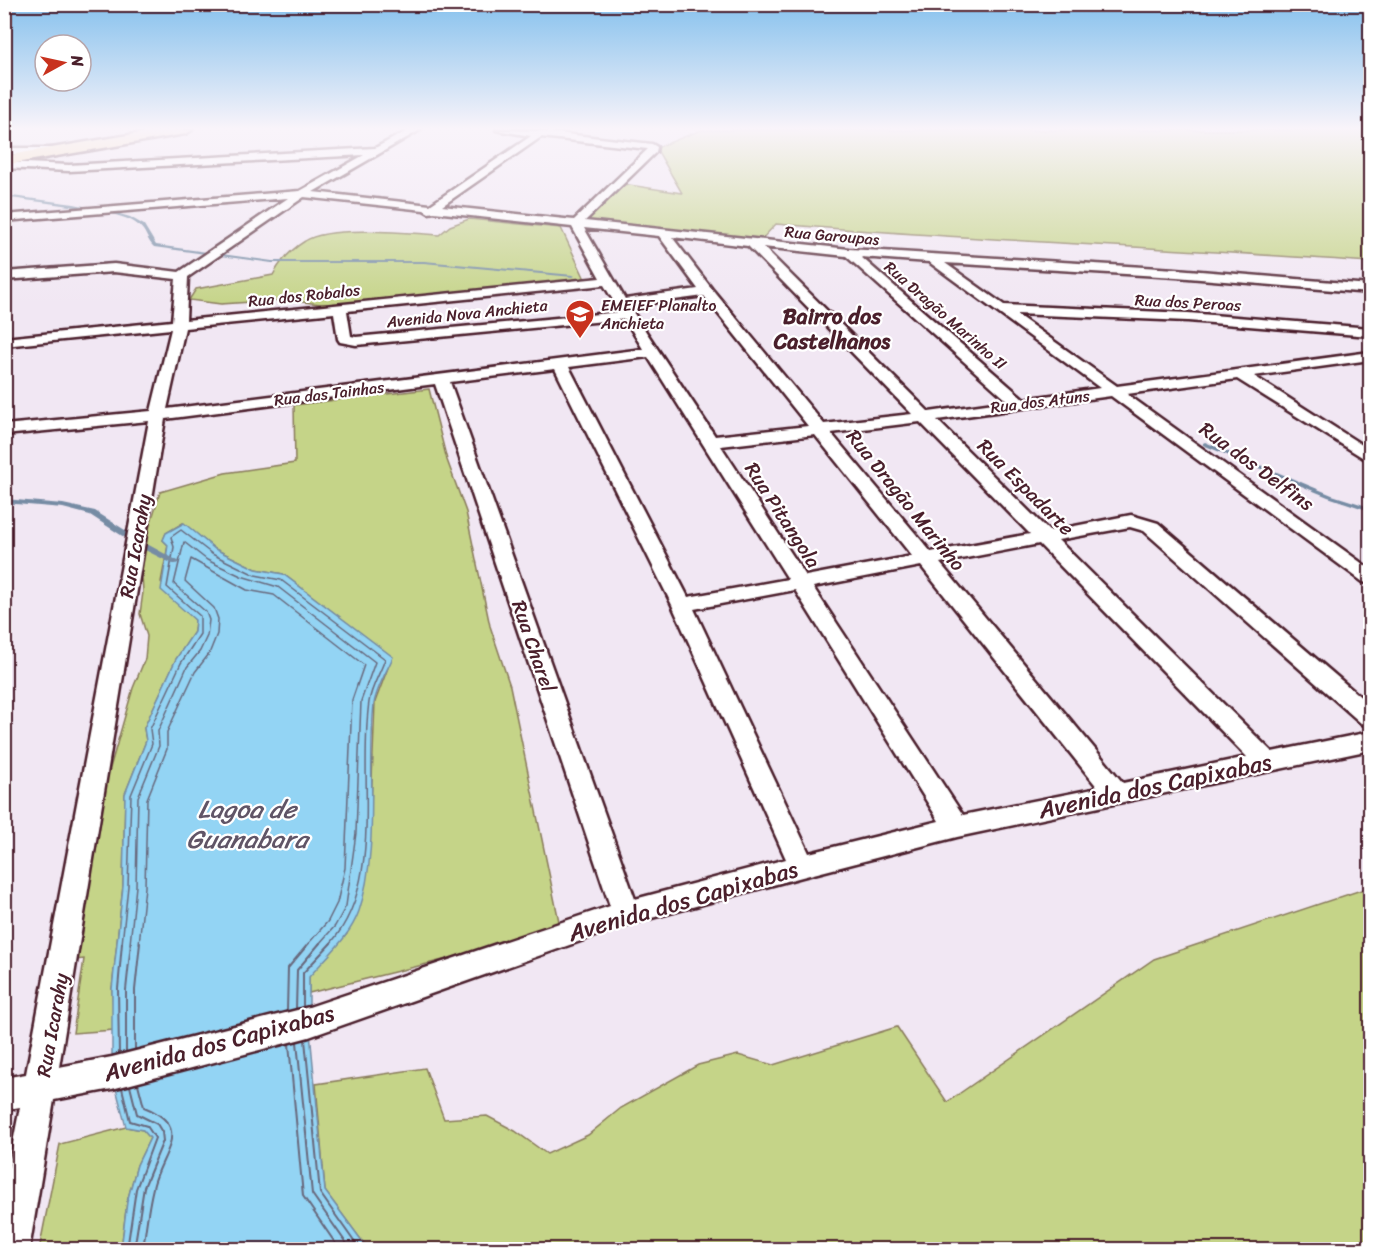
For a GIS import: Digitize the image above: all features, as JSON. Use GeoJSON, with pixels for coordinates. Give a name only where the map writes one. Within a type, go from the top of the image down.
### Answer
{"type":"FeatureCollection","features":[{"type":"Feature","properties":{"kind":"street"},"geometry":{"type":"LineString","coordinates":[[4,276],[114,268],[183,276],[228,241],[311,189]]}},
{"type":"Feature","properties":{"kind":"street"},"geometry":{"type":"LineString","coordinates":[[429,210],[460,189]]}},
{"type":"Feature","properties":{"kind":"street"},"geometry":{"type":"LineString","coordinates":[[576,224],[613,189]]}},
{"type":"Feature","properties":{"kind":"street","name":"Rua Garoupas"},"geometry":{"type":"LineString","coordinates":[[4,218],[301,194],[429,210],[849,254],[934,261],[1165,272],[1371,289]]}},
{"type":"Feature","properties":{"kind":"street","name":"Rua Pitangola"},"geometry":{"type":"LineString","coordinates":[[576,224],[625,309],[957,828]]}},
{"type":"Feature","properties":{"kind":"street","name":"Rua Dragão Marinho"},"geometry":{"type":"LineString","coordinates":[[663,233],[706,292],[1118,794]]}},
{"type":"Feature","properties":{"kind":"street","name":"Rua Espadarte"},"geometry":{"type":"LineString","coordinates":[[753,244],[1267,762]]}},
{"type":"Feature","properties":{"kind":"street","name":"Rua Dragão Marinho II"},"geometry":{"type":"LineString","coordinates":[[849,254],[1020,403]]}},
{"type":"Feature","properties":{"kind":"street","name":"Rua dos Delfins"},"geometry":{"type":"LineString","coordinates":[[934,261],[1117,391],[1371,578]]}},
{"type":"Feature","properties":{"kind":"street","name":"Rua Icarahy"},"geometry":{"type":"LineString","coordinates":[[11,1250],[158,415],[179,325],[183,276]]}},
{"type":"Feature","properties":{"kind":"street","name":"Rua dos Robalos"},"geometry":{"type":"LineString","coordinates":[[4,342],[608,281]]}},
{"type":"Feature","properties":{"kind":"street"},"geometry":{"type":"LineString","coordinates":[[530,290],[546,323]]}},
{"type":"Feature","properties":{"kind":"street","name":"Avenida Nova Anchieta"},"geometry":{"type":"LineString","coordinates":[[340,308],[345,339],[356,341],[546,323],[706,292]]}},
{"type":"Feature","properties":{"kind":"street","name":"Rua dos Peroas"},"geometry":{"type":"LineString","coordinates":[[1003,309],[1188,317],[1371,332]]}},
{"type":"Feature","properties":{"kind":"street","name":"Rua das Tainhas"},"geometry":{"type":"LineString","coordinates":[[4,430],[158,415],[653,352]]}},
{"type":"Feature","properties":{"kind":"street"},"geometry":{"type":"LineString","coordinates":[[1363,358],[1371,367]]}},
{"type":"Feature","properties":{"kind":"street","name":"Rua dos Atuns"},"geometry":{"type":"LineString","coordinates":[[710,442],[924,417],[1363,358]]}},
{"type":"Feature","properties":{"kind":"street"},"geometry":{"type":"LineString","coordinates":[[560,364],[682,605],[802,866]]}},
{"type":"Feature","properties":{"kind":"street"},"geometry":{"type":"LineString","coordinates":[[1240,374],[1371,457]]}},
{"type":"Feature","properties":{"kind":"street","name":"Rua Charel"},"geometry":{"type":"LineString","coordinates":[[441,379],[626,913]]}},
{"type":"Feature","properties":{"kind":"street"},"geometry":{"type":"LineString","coordinates":[[682,605],[1131,521],[1151,527],[1371,718]]}},
{"type":"Feature","properties":{"kind":"street","name":"Avenida dos Capixabas"},"geometry":{"type":"LineString","coordinates":[[4,1094],[41,1088],[309,1022],[626,913],[802,866],[957,828],[1371,741]]}},
{"type":"Feature","properties":{"kind":"green space"},"geometry":{"type":"Polygon","coordinates":[[[618,189],[653,189],[682,193],[679,189],[1370,189],[1370,262],[776,224],[758,243],[598,224],[590,220],[589,216],[618,189]]]}},
{"type":"Feature","properties":{"kind":"green space"},"geometry":{"type":"Polygon","coordinates":[[[469,219],[561,228],[585,279],[332,305],[282,300],[221,304],[189,300],[196,289],[273,275],[291,252],[316,236],[370,231],[439,235],[450,226],[469,219]]]}},
{"type":"Feature","properties":{"kind":"green space"},"geometry":{"type":"Polygon","coordinates":[[[429,389],[447,460],[466,512],[490,626],[510,686],[561,931],[309,993],[309,976],[347,934],[370,833],[375,702],[392,657],[283,574],[256,569],[215,549],[183,523],[166,533],[163,540],[168,545],[161,582],[195,620],[194,632],[176,659],[144,728],[146,741],[125,794],[123,886],[112,989],[114,1030],[73,1033],[84,959],[75,960],[106,782],[133,688],[145,659],[147,636],[140,614],[143,592],[141,555],[160,492],[225,473],[295,463],[294,405],[429,389]]]}},
{"type":"Feature","properties":{"kind":"green space"},"geometry":{"type":"Polygon","coordinates":[[[1370,887],[1370,1249],[368,1249],[325,1191],[316,1084],[425,1068],[444,1119],[487,1116],[515,1131],[547,1154],[588,1135],[621,1108],[698,1065],[738,1055],[773,1065],[897,1027],[947,1102],[1154,959],[1370,887]]]}},
{"type":"Feature","properties":{"kind":"green space"},"geometry":{"type":"Polygon","coordinates":[[[126,1127],[143,1130],[150,1138],[137,1165],[127,1202],[121,1249],[39,1250],[60,1144],[126,1127]]]}},
{"type":"Feature","properties":{"kind":"water","name":"Lagoa de Guanabara"},"geometry":{"type":"Polygon","coordinates":[[[184,523],[215,549],[256,569],[283,574],[393,657],[379,686],[374,704],[371,836],[365,887],[359,911],[350,929],[309,977],[309,1022],[325,1191],[368,1249],[121,1250],[127,1202],[137,1165],[150,1138],[143,1130],[126,1127],[112,1073],[112,989],[123,886],[125,794],[146,741],[144,728],[176,659],[194,632],[195,620],[161,590],[168,545],[163,540],[166,533],[184,523]]]}},
{"type":"Feature","properties":{"kind":"waterway"},"geometry":{"type":"LineString","coordinates":[[4,196],[113,213],[139,223],[154,246],[272,262],[424,262],[573,276]]}},
{"type":"Feature","properties":{"kind":"waterway"},"geometry":{"type":"LineString","coordinates":[[1205,444],[1330,496],[1370,509]]}},
{"type":"Feature","properties":{"kind":"waterway"},"geometry":{"type":"LineString","coordinates":[[4,501],[63,506],[92,513],[144,546],[176,562]]}},
{"type":"Feature","properties":{"kind":"place","name":"EMEIEF Planalto Anchieta"},"geometry":{"type":"Point","coordinates":[580,340]}},
{"type":"Feature","properties":{"kind":"district","name":"Bairro dos Castelhanos"},"geometry":{"type":"Point","coordinates":[832,328]}}]}
